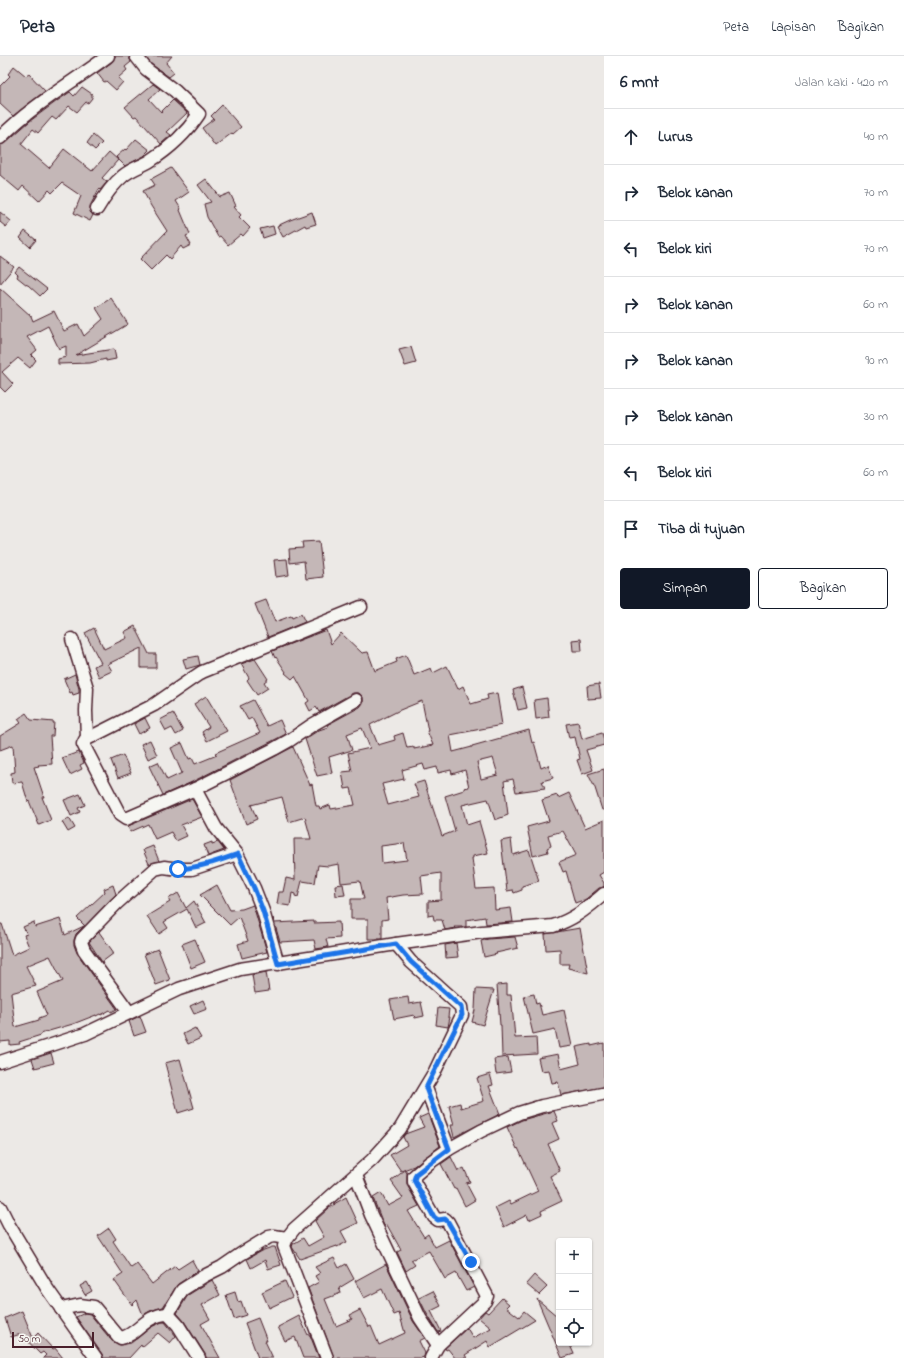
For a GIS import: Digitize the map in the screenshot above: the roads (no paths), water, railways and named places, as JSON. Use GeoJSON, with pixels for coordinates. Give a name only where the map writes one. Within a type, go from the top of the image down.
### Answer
{"type":"FeatureCollection","features":[{"type":"Feature","properties":{"kind":"street"},"geometry":{"type":"LineString","coordinates":[[0,138],[16,121],[43,100],[83,75],[108,56]]}},
{"type":"Feature","properties":{"kind":"street"},"geometry":{"type":"LineString","coordinates":[[97,209],[108,192],[124,175],[150,161],[165,150],[190,127],[199,114],[175,91],[146,69],[136,56]]}},
{"type":"Feature","properties":{"kind":"street"},"geometry":{"type":"LineString","coordinates":[[356,700],[312,724],[279,746],[195,789],[128,818],[124,818],[120,815],[83,744],[87,738],[154,705],[202,672],[361,607]]}},
{"type":"Feature","properties":{"kind":"street"},"geometry":{"type":"LineString","coordinates":[[72,639],[87,688],[87,738]]}},
{"type":"Feature","properties":{"kind":"street"},"geometry":{"type":"LineString","coordinates":[[195,789],[216,828],[238,854],[263,911],[278,964]]}},
{"type":"Feature","properties":{"kind":"street"},"geometry":{"type":"LineString","coordinates":[[129,1012],[84,950],[81,942],[82,939],[116,904],[155,869],[164,867],[178,869],[192,868],[238,854]]}},
{"type":"Feature","properties":{"kind":"street"},"geometry":{"type":"LineString","coordinates":[[0,1062],[85,1034],[179,989],[240,969],[482,932],[553,926],[564,923],[579,915],[604,894]]}},
{"type":"Feature","properties":{"kind":"street"},"geometry":{"type":"LineString","coordinates":[[328,1358],[284,1246],[287,1238],[299,1224],[372,1160],[400,1129],[426,1088],[459,1022],[462,1011],[461,1007],[411,962],[396,944]]}},
{"type":"Feature","properties":{"kind":"street"},"geometry":{"type":"LineString","coordinates":[[426,1088],[449,1149]]}},
{"type":"Feature","properties":{"kind":"street"},"geometry":{"type":"LineString","coordinates":[[431,1358],[438,1345],[487,1299],[487,1296],[448,1222],[445,1219],[438,1220],[434,1217],[414,1180],[416,1174],[449,1149],[520,1113],[542,1106],[602,1094]]}},
{"type":"Feature","properties":{"kind":"street"},"geometry":{"type":"LineString","coordinates":[[356,1175],[371,1215],[420,1318],[438,1345]]}},
{"type":"Feature","properties":{"kind":"street"},"geometry":{"type":"LineString","coordinates":[[0,1206],[9,1225],[48,1290],[96,1358]]}},
{"type":"Feature","properties":{"kind":"street"},"geometry":{"type":"LineString","coordinates":[[168,1314],[182,1290],[269,1237],[274,1236],[287,1238]]}},
{"type":"Feature","properties":{"kind":"street"},"geometry":{"type":"LineString","coordinates":[[61,1308],[80,1305],[94,1307],[121,1338],[129,1335],[152,1317],[168,1314],[178,1325],[199,1358]]}}]}
